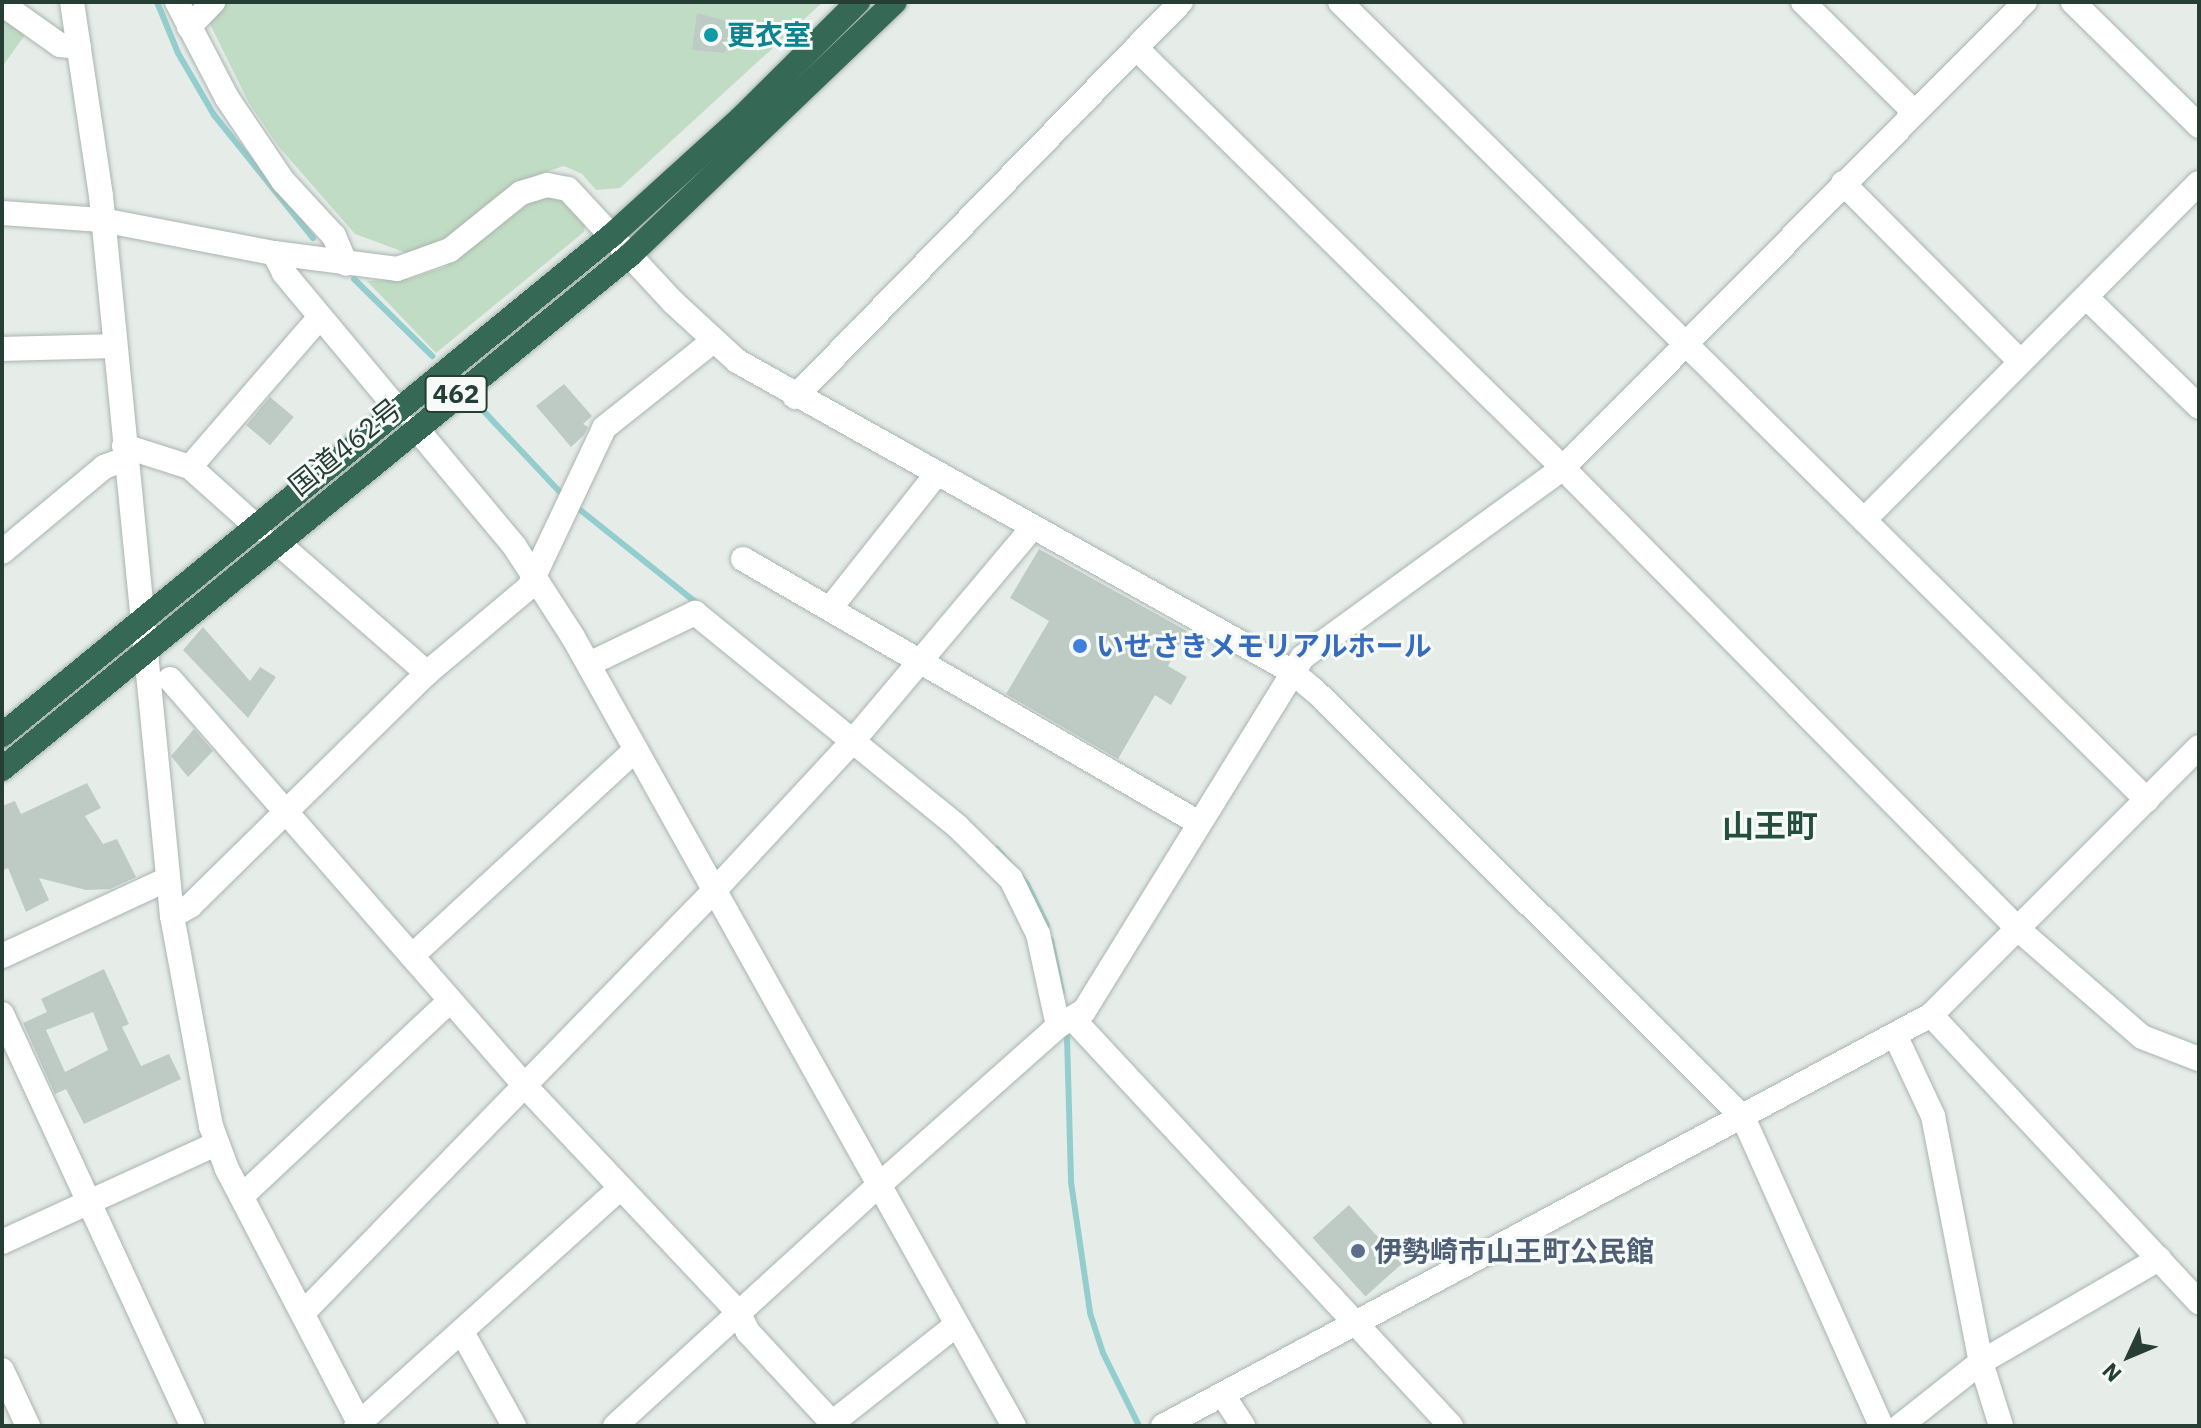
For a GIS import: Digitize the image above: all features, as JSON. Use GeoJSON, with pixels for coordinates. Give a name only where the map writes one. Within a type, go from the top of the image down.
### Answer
{"type":"FeatureCollection","features":[{"type":"Feature","properties":{"kind":"highway","name":"国道462号"},"geometry":{"type":"LineString","coordinates":[[408,420],[741,118],[858,2]]}},
{"type":"Feature","properties":{"kind":"highway","name":"国道462号"},"geometry":{"type":"LineString","coordinates":[[2,769],[143,651],[268,535],[408,420],[630,255],[895,2]]}},
{"type":"Feature","properties":{"kind":"highway","name":"国道462号"},"geometry":{"type":"LineString","coordinates":[[2,735],[144,622],[268,535]]}},
{"type":"Feature","properties":{"kind":"street"},"geometry":{"type":"LineString","coordinates":[[72,2],[102,220],[172,916],[216,1144],[359,1425],[618,1190]]}},
{"type":"Feature","properties":{"kind":"street"},"geometry":{"type":"LineString","coordinates":[[177,2],[227,98],[283,181],[334,236],[346,264]]}},
{"type":"Feature","properties":{"kind":"street"},"geometry":{"type":"LineString","coordinates":[[189,27],[213,2]]}},
{"type":"Feature","properties":{"kind":"street"},"geometry":{"type":"LineString","coordinates":[[795,397],[1181,2]]}},
{"type":"Feature","properties":{"kind":"street"},"geometry":{"type":"LineString","coordinates":[[1340,2],[2147,800]]}},
{"type":"Feature","properties":{"kind":"street"},"geometry":{"type":"LineString","coordinates":[[1803,2],[1913,111]]}},
{"type":"Feature","properties":{"kind":"street"},"geometry":{"type":"LineString","coordinates":[[626,1422],[878,1186],[1066,1023],[1199,823],[1291,671],[1303,657],[1563,468],[1913,111],[2025,2]]}},
{"type":"Feature","properties":{"kind":"street"},"geometry":{"type":"LineString","coordinates":[[2073,2],[2199,126]]}},
{"type":"Feature","properties":{"kind":"street"},"geometry":{"type":"LineString","coordinates":[[2,4],[60,45],[79,47]]}},
{"type":"Feature","properties":{"kind":"street"},"geometry":{"type":"LineString","coordinates":[[1136,48],[1563,468],[2019,930],[2142,1037],[2199,1059]]}},
{"type":"Feature","properties":{"kind":"street"},"geometry":{"type":"LineString","coordinates":[[1843,183],[2021,362]]}},
{"type":"Feature","properties":{"kind":"street"},"geometry":{"type":"LineString","coordinates":[[1864,520],[2199,183]]}},
{"type":"Feature","properties":{"kind":"street"},"geometry":{"type":"LineString","coordinates":[[2,213],[102,220],[274,253],[397,269],[432,259],[467,239],[521,193],[547,185],[579,196],[630,255],[713,341],[795,397],[1291,671],[1743,1117],[1881,1426]]}},
{"type":"Feature","properties":{"kind":"street"},"geometry":{"type":"LineString","coordinates":[[274,253],[284,273],[535,576],[589,664],[634,751],[1014,1426]]}},
{"type":"Feature","properties":{"kind":"street"},"geometry":{"type":"LineString","coordinates":[[2087,298],[2199,407]]}},
{"type":"Feature","properties":{"kind":"street"},"geometry":{"type":"LineString","coordinates":[[190,467],[320,317]]}},
{"type":"Feature","properties":{"kind":"street"},"geometry":{"type":"LineString","coordinates":[[172,916],[190,906],[286,808],[427,673],[529,587],[604,428],[713,341]]}},
{"type":"Feature","properties":{"kind":"street"},"geometry":{"type":"LineString","coordinates":[[2,349],[115,346]]}},
{"type":"Feature","properties":{"kind":"street"},"geometry":{"type":"LineString","coordinates":[[2,552],[125,452],[190,467],[427,673]]}},
{"type":"Feature","properties":{"kind":"street"},"geometry":{"type":"LineString","coordinates":[[836,601],[936,475]]}},
{"type":"Feature","properties":{"kind":"street"},"geometry":{"type":"LineString","coordinates":[[303,1313],[713,892],[852,742],[1032,528]]}},
{"type":"Feature","properties":{"kind":"street"},"geometry":{"type":"LineString","coordinates":[[743,559],[1199,823]]}},
{"type":"Feature","properties":{"kind":"street"},"geometry":{"type":"LineString","coordinates":[[589,664],[695,613],[958,827],[1011,879],[1038,934],[1066,1023],[1355,1322],[1451,1426]]}},
{"type":"Feature","properties":{"kind":"street"},"geometry":{"type":"LineString","coordinates":[[170,679],[286,808],[526,1087],[618,1190],[646,1212],[739,1313],[748,1332],[834,1425],[956,1325]]}},
{"type":"Feature","properties":{"kind":"street"},"geometry":{"type":"LineString","coordinates":[[1163,1426],[1896,1037],[1931,1015],[2199,747]]}},
{"type":"Feature","properties":{"kind":"street"},"geometry":{"type":"LineString","coordinates":[[412,956],[634,751]]}},
{"type":"Feature","properties":{"kind":"street"},"geometry":{"type":"LineString","coordinates":[[2,956],[168,879]]}},
{"type":"Feature","properties":{"kind":"street"},"geometry":{"type":"LineString","coordinates":[[242,1196],[450,1001]]}},
{"type":"Feature","properties":{"kind":"street"},"geometry":{"type":"LineString","coordinates":[[2,1014],[192,1426]]}},
{"type":"Feature","properties":{"kind":"street"},"geometry":{"type":"LineString","coordinates":[[1931,1015],[2199,1302]]}},
{"type":"Feature","properties":{"kind":"street"},"geometry":{"type":"LineString","coordinates":[[1896,1037],[1933,1116],[1981,1362],[2001,1426]]}},
{"type":"Feature","properties":{"kind":"street"},"geometry":{"type":"LineString","coordinates":[[2,1242],[216,1144]]}},
{"type":"Feature","properties":{"kind":"street"},"geometry":{"type":"LineString","coordinates":[[1900,1426],[1981,1362],[2159,1259]]}},
{"type":"Feature","properties":{"kind":"street"},"geometry":{"type":"LineString","coordinates":[[462,1332],[514,1426]]}},
{"type":"Feature","properties":{"kind":"street"},"geometry":{"type":"LineString","coordinates":[[2,1370],[28,1426]]}},
{"type":"Feature","properties":{"kind":"street"},"geometry":{"type":"LineString","coordinates":[[1223,1395],[1243,1426]]}},
{"type":"Feature","properties":{"kind":"green space"},"geometry":{"type":"Polygon","coordinates":[[[199,2],[823,2],[620,188],[596,190],[582,174],[564,166],[533,176],[452,236],[412,255],[355,234],[279,147],[249,103],[199,2]]]}},
{"type":"Feature","properties":{"kind":"green space"},"geometry":{"type":"Polygon","coordinates":[[[2,15],[27,32],[2,67],[2,15]]]}},
{"type":"Feature","properties":{"kind":"green space"},"geometry":{"type":"Polygon","coordinates":[[[556,196],[586,219],[584,232],[436,353],[367,281],[409,279],[445,267],[533,200],[556,196]]]}},
{"type":"Feature","properties":{"kind":"building","name":"更衣室"},"geometry":{"type":"Polygon","coordinates":[[[697,13],[730,22],[725,53],[692,50],[697,13]]]}},
{"type":"Feature","properties":{"kind":"building"},"geometry":{"type":"Polygon","coordinates":[[[564,384],[592,416],[583,424],[588,427],[584,435],[571,447],[536,406],[564,384]]]}},
{"type":"Feature","properties":{"kind":"building"},"geometry":{"type":"Polygon","coordinates":[[[270,397],[294,417],[270,445],[246,425],[270,397]]]}},
{"type":"Feature","properties":{"kind":"building","name":"いせさきメモリアルホール"},"geometry":{"type":"Polygon","coordinates":[[[1039,549],[1187,631],[1168,666],[1187,677],[1171,705],[1155,695],[1118,759],[1006,694],[1049,621],[1010,598],[1039,549]]]}},
{"type":"Feature","properties":{"kind":"building"},"geometry":{"type":"Polygon","coordinates":[[[203,627],[250,681],[260,667],[276,677],[248,718],[183,650],[203,627]]]}},
{"type":"Feature","properties":{"kind":"building"},"geometry":{"type":"Polygon","coordinates":[[[194,729],[213,751],[188,777],[171,756],[194,729]]]}},
{"type":"Feature","properties":{"kind":"building"},"geometry":{"type":"Polygon","coordinates":[[[87,783],[101,808],[85,816],[103,844],[117,839],[136,877],[110,889],[86,890],[39,878],[49,900],[26,912],[8,868],[2,871],[2,806],[15,801],[21,814],[87,783]]]}},
{"type":"Feature","properties":{"kind":"building"},"geometry":{"type":"Polygon","coordinates":[[[104,969],[129,1024],[122,1027],[141,1066],[169,1054],[181,1079],[84,1124],[66,1089],[55,1094],[23,1023],[47,1012],[41,999],[104,969]],[[93,1012],[46,1030],[65,1072],[108,1050],[93,1012]]]}},
{"type":"Feature","properties":{"kind":"building","name":"伊勢崎市山王町公民館"},"geometry":{"type":"Polygon","coordinates":[[[1349,1205],[1402,1264],[1365,1296],[1313,1238],[1349,1205]]]}},
{"type":"Feature","properties":{"kind":"waterway"},"geometry":{"type":"LineString","coordinates":[[157,2],[178,53],[214,115],[313,238]]}},
{"type":"Feature","properties":{"kind":"waterway"},"geometry":{"type":"LineString","coordinates":[[354,279],[432,356]]}},
{"type":"Feature","properties":{"kind":"waterway"},"geometry":{"type":"LineString","coordinates":[[477,404],[559,491]]}},
{"type":"Feature","properties":{"kind":"waterway"},"geometry":{"type":"LineString","coordinates":[[579,509],[698,604]]}},
{"type":"Feature","properties":{"kind":"waterway"},"geometry":{"type":"LineString","coordinates":[[997,849],[1027,884],[1047,925]]}},
{"type":"Feature","properties":{"kind":"waterway"},"geometry":{"type":"LineString","coordinates":[[1051,940],[1062,992]]}},
{"type":"Feature","properties":{"kind":"waterway"},"geometry":{"type":"LineString","coordinates":[[1067,1037],[1071,1182],[1090,1313],[1103,1353],[1139,1426]]}},
{"type":"Feature","properties":{"kind":"place","name":"更衣室"},"geometry":{"type":"Point","coordinates":[711,35]}},
{"type":"Feature","properties":{"kind":"place","name":"いせさきメモリアルホール"},"geometry":{"type":"Point","coordinates":[1080,646]}},
{"type":"Feature","properties":{"kind":"place","name":"伊勢崎市山王町公民館"},"geometry":{"type":"Point","coordinates":[1358,1251]}},
{"type":"Feature","properties":{"kind":"district","name":"山王町"},"geometry":{"type":"Point","coordinates":[1770,825]}}]}
